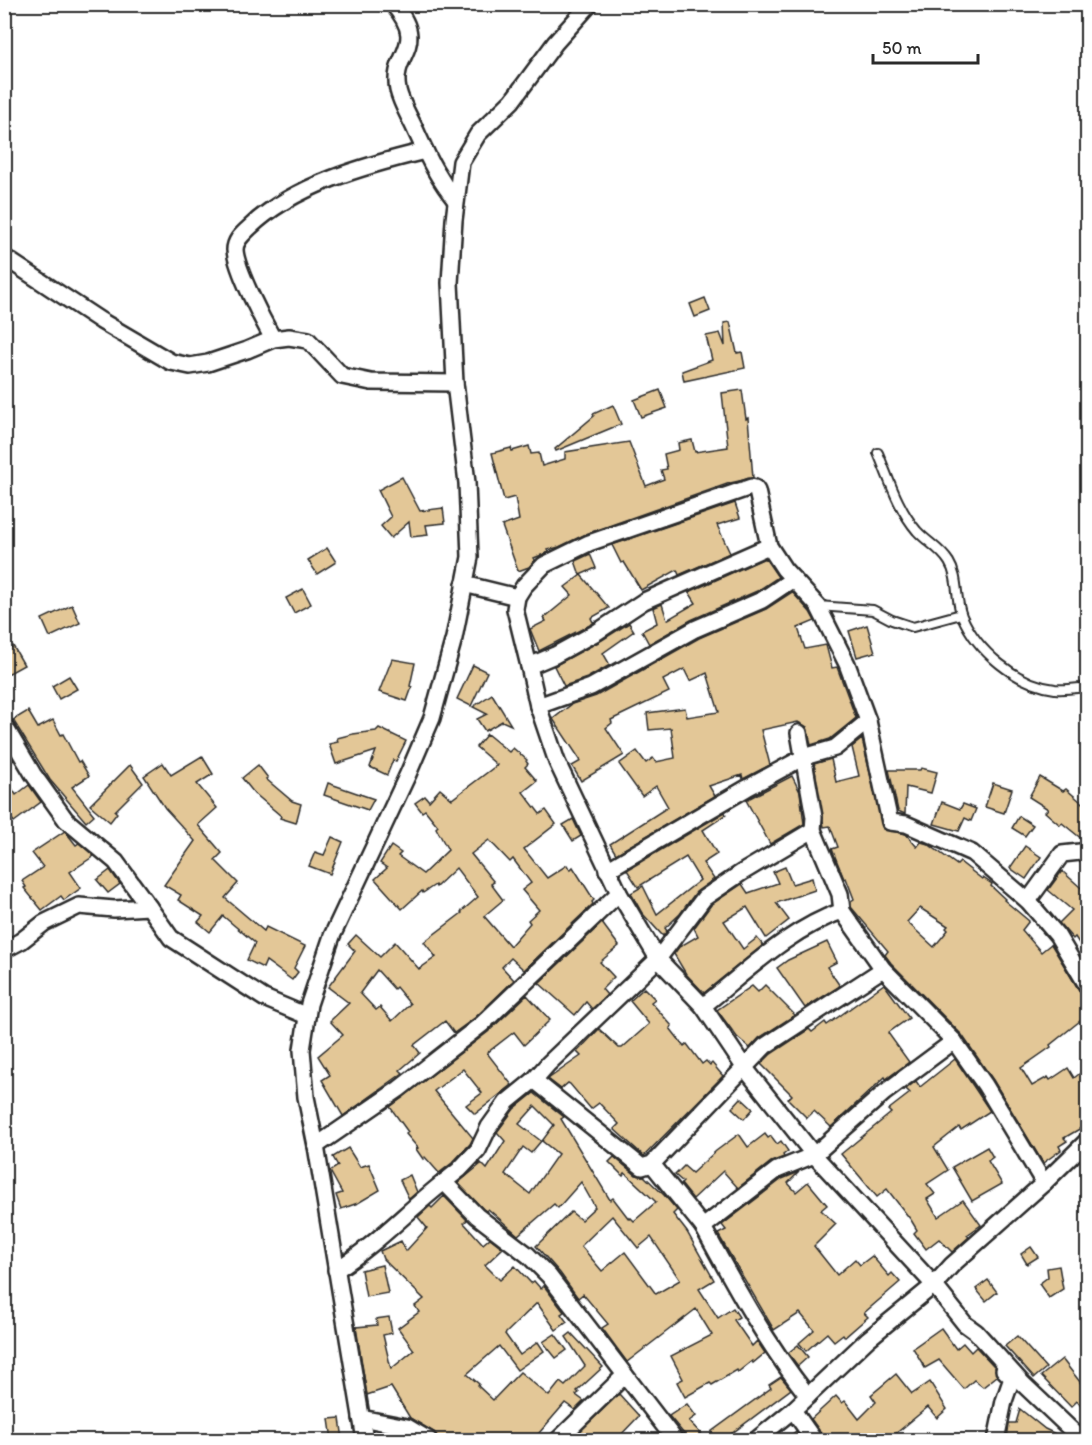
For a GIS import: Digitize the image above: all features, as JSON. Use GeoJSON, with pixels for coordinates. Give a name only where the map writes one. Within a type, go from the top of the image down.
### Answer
{"type":"FeatureCollection","features":[{"type":"Feature","properties":{"kind":"street"},"geometry":{"type":"LineString","coordinates":[[393,4],[406,24],[410,37],[408,48],[396,76],[398,91],[440,181],[456,201]]}},
{"type":"Feature","properties":{"kind":"street"},"geometry":{"type":"LineString","coordinates":[[365,1440],[306,1097],[302,1050],[307,1016],[332,936],[432,718],[454,638],[470,557],[467,483],[455,383],[450,283],[461,162],[478,134],[512,101],[555,43],[590,4]]}},
{"type":"Feature","properties":{"kind":"street"},"geometry":{"type":"LineString","coordinates":[[273,339],[261,318],[239,265],[235,249],[239,237],[255,222],[285,201],[310,188],[379,162],[425,151]]}},
{"type":"Feature","properties":{"kind":"street"},"geometry":{"type":"LineString","coordinates":[[4,257],[101,321],[171,362],[190,366],[208,363],[273,339],[289,337],[308,340],[342,376],[371,382],[455,383]]}},
{"type":"Feature","properties":{"kind":"street"},"geometry":{"type":"LineString","coordinates":[[1082,1440],[1023,1384],[976,1332],[965,1324],[934,1285],[814,1155],[744,1067],[703,1006],[658,959],[607,870],[557,762],[538,706],[515,609],[517,597],[524,586],[544,565],[589,543],[747,488],[755,488],[769,546],[818,606],[847,664],[868,721],[890,822],[906,824],[972,853],[1028,901],[1057,935],[1088,987]]}},
{"type":"Feature","properties":{"kind":"street"},"geometry":{"type":"LineString","coordinates":[[529,666],[597,632],[644,601],[769,546]]}},
{"type":"Feature","properties":{"kind":"street"},"geometry":{"type":"LineString","coordinates":[[538,706],[591,687],[695,629],[762,600],[794,579]]}},
{"type":"Feature","properties":{"kind":"street"},"geometry":{"type":"LineString","coordinates":[[464,584],[517,597]]}},
{"type":"Feature","properties":{"kind":"street"},"geometry":{"type":"LineString","coordinates":[[607,870],[747,788],[804,758],[835,748],[868,721]]}},
{"type":"Feature","properties":{"kind":"street"},"geometry":{"type":"LineString","coordinates":[[4,726],[33,774],[66,820],[116,862],[171,938],[264,998],[307,1016]]}},
{"type":"Feature","properties":{"kind":"street"},"geometry":{"type":"LineString","coordinates":[[799,734],[814,817],[813,830],[840,894],[842,911],[883,969],[954,1041],[985,1085],[1044,1183]]}},
{"type":"Feature","properties":{"kind":"street"},"geometry":{"type":"LineString","coordinates":[[336,1270],[386,1234],[411,1208],[459,1170],[478,1150],[489,1127],[507,1102],[534,1080],[658,959],[704,898],[813,830]]}},
{"type":"Feature","properties":{"kind":"street"},"geometry":{"type":"LineString","coordinates":[[1028,901],[1062,854],[1080,852],[1088,855]]}},
{"type":"Feature","properties":{"kind":"street"},"geometry":{"type":"LineString","coordinates":[[316,1146],[399,1089],[482,1024],[619,893]]}},
{"type":"Feature","properties":{"kind":"street"},"geometry":{"type":"LineString","coordinates":[[4,950],[21,941],[44,923],[79,906],[114,909],[149,907]]}},
{"type":"Feature","properties":{"kind":"street"},"geometry":{"type":"LineString","coordinates":[[703,1006],[776,948],[825,917],[842,911]]}},
{"type":"Feature","properties":{"kind":"street"},"geometry":{"type":"LineString","coordinates":[[534,1080],[642,1167],[652,1164],[765,1046],[883,969]]}},
{"type":"Feature","properties":{"kind":"street"},"geometry":{"type":"LineString","coordinates":[[703,1227],[777,1170],[814,1155],[884,1093],[954,1041]]}},
{"type":"Feature","properties":{"kind":"street"},"geometry":{"type":"LineString","coordinates":[[756,1440],[793,1410],[868,1339],[934,1285],[952,1265],[1044,1183],[1088,1140]]}},
{"type":"Feature","properties":{"kind":"street"},"geometry":{"type":"LineString","coordinates":[[652,1164],[703,1227],[743,1302],[774,1352],[808,1396]]}},
{"type":"Feature","properties":{"kind":"street"},"geometry":{"type":"LineString","coordinates":[[444,1182],[477,1216],[528,1255],[549,1276],[675,1440]]}},
{"type":"Feature","properties":{"kind":"street"},"geometry":{"type":"LineString","coordinates":[[995,1354],[1012,1378],[1004,1401],[996,1440]]}},
{"type":"Feature","properties":{"kind":"street"},"geometry":{"type":"LineString","coordinates":[[558,1440],[625,1375]]}},
{"type":"Feature","properties":{"kind":"street"},"geometry":{"type":"LineString","coordinates":[[793,1410],[814,1440]]}},
{"type":"Feature","properties":{"kind":"street"},"geometry":{"type":"LineString","coordinates":[[361,1419],[407,1427],[429,1440]]}},
{"type":"Feature","properties":{"kind":"lane"},"geometry":{"type":"LineString","coordinates":[[878,453],[903,513],[918,532],[936,546],[950,563],[961,614],[980,647],[1002,665],[1029,682],[1056,689],[1088,687]]}},
{"type":"Feature","properties":{"kind":"lane"},"geometry":{"type":"LineString","coordinates":[[818,606],[873,610],[913,627],[961,614]]}},
{"type":"Feature","properties":{"kind":"building"},"geometry":{"type":"Polygon","coordinates":[[[705,298],[710,311],[695,317],[690,304],[705,298]]]}},
{"type":"Feature","properties":{"kind":"building"},"geometry":{"type":"Polygon","coordinates":[[[730,322],[737,353],[742,352],[745,368],[684,381],[682,371],[712,360],[706,336],[720,333],[725,346],[724,323],[730,322]]]}},
{"type":"Feature","properties":{"kind":"building"},"geometry":{"type":"Polygon","coordinates":[[[660,390],[667,408],[641,417],[634,400],[660,390]]]}},
{"type":"Feature","properties":{"kind":"building"},"geometry":{"type":"Polygon","coordinates":[[[742,390],[746,419],[748,418],[753,478],[730,483],[586,534],[548,550],[549,552],[534,558],[535,560],[529,567],[518,571],[502,526],[519,520],[515,497],[504,500],[492,453],[529,446],[531,454],[539,453],[542,466],[565,459],[565,452],[629,442],[646,486],[664,479],[661,470],[667,469],[664,454],[679,450],[678,443],[692,440],[695,452],[728,447],[722,393],[742,390]]]}},
{"type":"Feature","properties":{"kind":"building"},"geometry":{"type":"Polygon","coordinates":[[[613,405],[621,424],[556,451],[555,449],[594,416],[593,414],[613,405]]]}},
{"type":"Feature","properties":{"kind":"building"},"geometry":{"type":"Polygon","coordinates":[[[402,477],[420,511],[443,508],[445,523],[426,525],[428,535],[411,537],[409,522],[391,538],[381,526],[391,517],[378,490],[402,477]]]}},
{"type":"Feature","properties":{"kind":"building"},"geometry":{"type":"Polygon","coordinates":[[[735,503],[740,518],[717,525],[730,553],[679,575],[677,570],[641,590],[624,562],[621,563],[612,545],[735,503]]]}},
{"type":"Feature","properties":{"kind":"building"},"geometry":{"type":"Polygon","coordinates":[[[327,548],[336,562],[317,574],[308,560],[327,548]]]}},
{"type":"Feature","properties":{"kind":"building"},"geometry":{"type":"Polygon","coordinates":[[[590,554],[596,568],[580,575],[575,561],[590,554]]]}},
{"type":"Feature","properties":{"kind":"building"},"geometry":{"type":"Polygon","coordinates":[[[765,558],[778,577],[757,591],[691,620],[649,644],[642,631],[657,623],[653,608],[662,604],[667,620],[696,603],[689,592],[765,558]]]}},
{"type":"Feature","properties":{"kind":"building"},"geometry":{"type":"Polygon","coordinates":[[[581,575],[609,608],[591,618],[593,622],[596,621],[592,624],[539,651],[530,629],[546,621],[544,618],[572,595],[565,587],[581,575]]]}},
{"type":"Feature","properties":{"kind":"building"},"geometry":{"type":"Polygon","coordinates":[[[303,589],[311,604],[294,613],[286,598],[303,589]]]}},
{"type":"Feature","properties":{"kind":"building"},"geometry":{"type":"Polygon","coordinates":[[[792,592],[815,621],[798,628],[805,649],[826,645],[832,668],[837,667],[856,718],[830,739],[811,745],[807,727],[798,722],[761,730],[770,765],[743,779],[742,775],[709,786],[715,796],[616,854],[610,844],[668,807],[656,786],[642,796],[619,764],[637,751],[646,763],[653,758],[656,762],[675,758],[671,728],[649,730],[647,713],[685,708],[687,717],[719,712],[707,673],[690,681],[684,669],[663,680],[669,692],[611,720],[612,723],[606,728],[624,755],[581,781],[572,766],[581,761],[553,719],[572,704],[596,696],[699,638],[766,609],[792,592]]]}},
{"type":"Feature","properties":{"kind":"building"},"geometry":{"type":"Polygon","coordinates":[[[72,605],[80,623],[50,637],[42,619],[72,605]]]}},
{"type":"Feature","properties":{"kind":"building"},"geometry":{"type":"Polygon","coordinates":[[[629,623],[634,631],[603,653],[610,665],[587,678],[564,686],[554,666],[629,623]]]}},
{"type":"Feature","properties":{"kind":"building"},"geometry":{"type":"Polygon","coordinates":[[[867,625],[875,652],[857,657],[849,631],[867,625]]]}},
{"type":"Feature","properties":{"kind":"building"},"geometry":{"type":"Polygon","coordinates":[[[13,646],[24,665],[4,676],[4,651],[13,646]]]}},
{"type":"Feature","properties":{"kind":"building"},"geometry":{"type":"Polygon","coordinates":[[[392,659],[415,663],[410,686],[412,687],[407,701],[379,692],[392,659]]]}},
{"type":"Feature","properties":{"kind":"building"},"geometry":{"type":"Polygon","coordinates":[[[473,665],[487,672],[471,706],[457,699],[473,665]]]}},
{"type":"Feature","properties":{"kind":"building"},"geometry":{"type":"Polygon","coordinates":[[[69,676],[77,689],[59,699],[52,686],[69,676]]]}},
{"type":"Feature","properties":{"kind":"building"},"geometry":{"type":"Polygon","coordinates":[[[492,694],[511,725],[502,721],[485,731],[477,719],[487,714],[473,707],[492,694]]]}},
{"type":"Feature","properties":{"kind":"building"},"geometry":{"type":"Polygon","coordinates":[[[28,711],[38,728],[53,720],[89,776],[72,787],[94,815],[86,822],[50,780],[13,720],[28,711]]]}},
{"type":"Feature","properties":{"kind":"building"},"geometry":{"type":"Polygon","coordinates":[[[379,728],[406,741],[396,761],[393,760],[387,775],[370,767],[376,751],[336,764],[329,744],[338,742],[337,738],[376,731],[379,728]]]}},
{"type":"Feature","properties":{"kind":"building"},"geometry":{"type":"Polygon","coordinates":[[[487,734],[509,752],[513,748],[527,760],[528,764],[525,767],[537,781],[523,792],[540,814],[546,810],[556,824],[524,849],[547,878],[567,865],[570,870],[573,867],[594,900],[593,904],[524,970],[511,958],[502,967],[514,980],[476,1017],[454,1033],[445,1021],[414,1045],[420,1053],[400,1070],[403,1073],[343,1116],[322,1080],[330,1075],[318,1056],[343,1035],[330,1021],[349,1003],[328,987],[355,951],[348,944],[356,935],[380,957],[395,942],[419,969],[436,957],[424,942],[462,913],[478,897],[456,868],[436,887],[435,885],[423,893],[422,891],[402,909],[375,879],[387,868],[380,863],[391,846],[401,853],[398,856],[423,874],[448,850],[436,828],[438,826],[425,810],[422,812],[415,803],[425,796],[429,801],[440,789],[452,799],[497,765],[476,747],[487,734]],[[489,840],[471,854],[494,882],[491,884],[503,900],[484,916],[510,946],[530,923],[528,920],[539,910],[522,890],[531,883],[513,859],[510,862],[489,840]],[[377,970],[360,993],[376,1010],[380,1007],[392,1021],[410,1004],[377,970]]]}},
{"type":"Feature","properties":{"kind":"building"},"geometry":{"type":"Polygon","coordinates":[[[862,739],[883,829],[906,834],[917,847],[921,842],[928,844],[957,865],[960,862],[992,884],[991,886],[1004,900],[1029,921],[1022,930],[1041,952],[1051,944],[1080,992],[1088,997],[1088,1032],[1080,1021],[1050,1045],[1051,1047],[1021,1068],[1032,1086],[1048,1077],[1050,1080],[1068,1068],[1074,1078],[1088,1067],[1088,1124],[1064,1138],[1067,1141],[1059,1146],[1061,1150],[1043,1163],[993,1080],[962,1035],[891,963],[885,955],[888,951],[851,907],[851,901],[854,899],[832,849],[838,847],[830,826],[824,827],[814,764],[831,759],[836,782],[859,776],[852,747],[862,739]],[[920,908],[907,922],[934,947],[948,930],[946,928],[948,926],[920,908]]]}},
{"type":"Feature","properties":{"kind":"building"},"geometry":{"type":"Polygon","coordinates":[[[4,745],[14,760],[4,766],[4,745]]]}},
{"type":"Feature","properties":{"kind":"building"},"geometry":{"type":"Polygon","coordinates":[[[202,756],[213,774],[197,784],[217,808],[198,825],[222,853],[215,860],[238,883],[225,898],[264,931],[266,927],[305,946],[294,968],[298,972],[292,980],[266,961],[263,968],[247,960],[255,943],[223,916],[210,932],[198,922],[203,916],[178,900],[181,895],[164,885],[195,841],[165,808],[144,776],[163,763],[171,775],[202,756]]]}},
{"type":"Feature","properties":{"kind":"building"},"geometry":{"type":"Polygon","coordinates":[[[130,765],[143,783],[115,811],[117,813],[110,822],[90,805],[130,765]]]}},
{"type":"Feature","properties":{"kind":"building"},"geometry":{"type":"Polygon","coordinates":[[[258,765],[268,778],[266,779],[292,801],[301,804],[296,823],[280,818],[281,816],[254,793],[242,778],[258,765]]]}},
{"type":"Feature","properties":{"kind":"building"},"geometry":{"type":"Polygon","coordinates":[[[921,768],[937,772],[931,793],[906,787],[905,814],[898,811],[889,770],[920,770],[921,768]]]}},
{"type":"Feature","properties":{"kind":"building"},"geometry":{"type":"Polygon","coordinates":[[[4,775],[16,795],[29,785],[41,802],[14,822],[4,809],[4,775]]]}},
{"type":"Feature","properties":{"kind":"building"},"geometry":{"type":"Polygon","coordinates":[[[792,776],[800,792],[804,824],[770,844],[746,800],[792,776]]]}},
{"type":"Feature","properties":{"kind":"building"},"geometry":{"type":"Polygon","coordinates":[[[1040,777],[1063,791],[1066,789],[1088,808],[1088,844],[1062,823],[1060,825],[1045,812],[1048,809],[1029,797],[1040,777]]]}},
{"type":"Feature","properties":{"kind":"building"},"geometry":{"type":"Polygon","coordinates":[[[328,783],[374,799],[368,810],[324,795],[328,783]]]}},
{"type":"Feature","properties":{"kind":"building"},"geometry":{"type":"Polygon","coordinates":[[[993,783],[1012,789],[1004,813],[985,807],[993,783]]]}},
{"type":"Feature","properties":{"kind":"building"},"geometry":{"type":"Polygon","coordinates":[[[942,802],[960,809],[963,804],[976,809],[971,821],[965,818],[959,831],[934,824],[942,802]]]}},
{"type":"Feature","properties":{"kind":"building"},"geometry":{"type":"Polygon","coordinates":[[[725,812],[726,815],[703,830],[717,854],[703,863],[714,879],[696,892],[680,914],[665,928],[667,931],[663,936],[642,913],[631,893],[643,886],[657,914],[700,880],[686,857],[638,887],[627,870],[725,812]]]}},
{"type":"Feature","properties":{"kind":"building"},"geometry":{"type":"Polygon","coordinates":[[[1019,816],[1033,825],[1025,836],[1012,828],[1019,816]]]}},
{"type":"Feature","properties":{"kind":"building"},"geometry":{"type":"Polygon","coordinates":[[[573,819],[581,836],[573,841],[563,825],[573,819]]]}},
{"type":"Feature","properties":{"kind":"building"},"geometry":{"type":"Polygon","coordinates":[[[65,831],[76,845],[79,843],[94,856],[70,872],[81,888],[64,900],[61,896],[42,910],[24,888],[26,887],[22,881],[43,867],[32,853],[65,831]]]}},
{"type":"Feature","properties":{"kind":"building"},"geometry":{"type":"Polygon","coordinates":[[[332,837],[343,842],[330,874],[309,866],[315,852],[324,855],[332,837]]]}},
{"type":"Feature","properties":{"kind":"building"},"geometry":{"type":"Polygon","coordinates":[[[1025,846],[1041,857],[1026,879],[1010,868],[1025,846]]]}},
{"type":"Feature","properties":{"kind":"building"},"geometry":{"type":"Polygon","coordinates":[[[785,867],[792,884],[812,878],[815,890],[776,903],[789,920],[766,938],[747,907],[724,921],[743,949],[757,938],[763,945],[704,993],[686,974],[674,954],[679,947],[698,936],[694,928],[711,905],[742,884],[748,893],[778,883],[773,872],[785,867]]]}},
{"type":"Feature","properties":{"kind":"building"},"geometry":{"type":"Polygon","coordinates":[[[110,870],[120,884],[108,893],[97,880],[110,870]]]}},
{"type":"Feature","properties":{"kind":"building"},"geometry":{"type":"Polygon","coordinates":[[[1062,871],[1088,894],[1088,957],[1075,937],[1073,939],[1059,923],[1072,910],[1048,890],[1062,871]]]}},
{"type":"Feature","properties":{"kind":"building"},"geometry":{"type":"Polygon","coordinates":[[[602,923],[619,946],[600,962],[614,977],[602,989],[607,995],[592,1009],[586,1002],[575,1015],[539,983],[602,923]]]}},
{"type":"Feature","properties":{"kind":"building"},"geometry":{"type":"Polygon","coordinates":[[[827,942],[837,962],[827,967],[840,986],[805,1008],[777,968],[788,960],[827,942]]]}},
{"type":"Feature","properties":{"kind":"building"},"geometry":{"type":"Polygon","coordinates":[[[884,984],[909,1018],[888,1033],[909,1062],[886,1079],[885,1077],[831,1127],[814,1111],[807,1118],[788,1099],[792,1095],[761,1064],[771,1054],[809,1029],[812,1032],[825,1022],[827,1025],[884,984]]]}},
{"type":"Feature","properties":{"kind":"building"},"geometry":{"type":"Polygon","coordinates":[[[765,985],[795,1015],[759,1038],[750,1048],[737,1037],[717,1010],[752,986],[758,992],[765,985]]]}},
{"type":"Feature","properties":{"kind":"building"},"geometry":{"type":"Polygon","coordinates":[[[644,988],[655,999],[651,1002],[672,1026],[670,1028],[684,1046],[687,1044],[702,1064],[706,1061],[710,1065],[712,1063],[723,1076],[644,1156],[614,1129],[619,1124],[599,1103],[591,1109],[570,1084],[568,1083],[561,1089],[548,1079],[581,1056],[577,1052],[599,1029],[619,1048],[622,1048],[649,1024],[630,1001],[644,988]]]}},
{"type":"Feature","properties":{"kind":"building"},"geometry":{"type":"Polygon","coordinates":[[[527,995],[550,1020],[524,1045],[514,1032],[487,1053],[512,1085],[475,1114],[466,1105],[482,1093],[463,1069],[434,1091],[473,1138],[452,1163],[439,1173],[425,1157],[423,1159],[416,1149],[418,1148],[406,1134],[408,1132],[390,1107],[488,1032],[527,995]]]}},
{"type":"Feature","properties":{"kind":"building"},"geometry":{"type":"Polygon","coordinates":[[[955,1059],[990,1111],[961,1130],[959,1127],[934,1147],[948,1170],[927,1184],[935,1194],[927,1199],[938,1217],[963,1200],[981,1225],[967,1235],[969,1237],[952,1252],[939,1239],[926,1249],[914,1233],[917,1230],[911,1220],[887,1189],[877,1197],[841,1154],[891,1113],[888,1110],[910,1093],[906,1089],[916,1081],[920,1087],[955,1059]]]}},
{"type":"Feature","properties":{"kind":"building"},"geometry":{"type":"Polygon","coordinates":[[[534,1093],[564,1117],[561,1119],[610,1200],[613,1198],[629,1219],[634,1221],[656,1202],[625,1173],[623,1176],[609,1162],[614,1157],[636,1175],[644,1176],[664,1195],[677,1210],[673,1214],[687,1232],[714,1280],[699,1289],[718,1318],[733,1308],[739,1317],[734,1320],[752,1346],[757,1341],[765,1353],[738,1372],[737,1370],[685,1397],[677,1382],[683,1379],[671,1356],[712,1335],[696,1309],[627,1362],[602,1328],[608,1324],[583,1294],[578,1298],[536,1246],[571,1212],[581,1220],[595,1207],[581,1182],[558,1208],[554,1204],[518,1235],[488,1209],[486,1211],[483,1209],[458,1183],[481,1164],[477,1165],[480,1162],[487,1169],[505,1141],[497,1132],[514,1109],[534,1093]],[[535,1106],[519,1124],[541,1141],[531,1153],[523,1147],[505,1174],[530,1194],[558,1154],[542,1141],[554,1125],[535,1106]],[[612,1216],[581,1246],[602,1271],[625,1252],[656,1294],[680,1280],[651,1237],[638,1248],[612,1216]]]}},
{"type":"Feature","properties":{"kind":"building"},"geometry":{"type":"Polygon","coordinates":[[[741,1098],[753,1109],[744,1119],[732,1108],[741,1098]]]}},
{"type":"Feature","properties":{"kind":"building"},"geometry":{"type":"Polygon","coordinates":[[[739,1134],[748,1147],[765,1134],[768,1138],[771,1136],[777,1144],[781,1141],[788,1151],[783,1155],[784,1157],[771,1162],[738,1188],[723,1171],[693,1199],[681,1184],[683,1182],[675,1175],[684,1166],[692,1173],[739,1134]]]}},
{"type":"Feature","properties":{"kind":"building"},"geometry":{"type":"Polygon","coordinates":[[[987,1147],[993,1157],[988,1161],[1002,1184],[972,1201],[952,1167],[987,1147]]]}},
{"type":"Feature","properties":{"kind":"building"},"geometry":{"type":"Polygon","coordinates":[[[348,1148],[360,1167],[369,1164],[380,1190],[358,1203],[341,1209],[336,1195],[342,1193],[330,1171],[338,1166],[333,1157],[348,1148]]]}},
{"type":"Feature","properties":{"kind":"building"},"geometry":{"type":"Polygon","coordinates":[[[799,1172],[788,1183],[796,1192],[808,1182],[827,1205],[821,1210],[836,1224],[814,1246],[837,1275],[855,1259],[860,1265],[872,1256],[889,1276],[892,1273],[900,1282],[864,1313],[868,1317],[845,1337],[843,1334],[834,1341],[827,1333],[806,1351],[799,1343],[814,1330],[800,1313],[774,1330],[718,1234],[726,1230],[722,1225],[782,1179],[799,1172]]]}},
{"type":"Feature","properties":{"kind":"building"},"geometry":{"type":"Polygon","coordinates":[[[410,1175],[417,1192],[409,1199],[400,1180],[410,1175]]]}},
{"type":"Feature","properties":{"kind":"building"},"geometry":{"type":"Polygon","coordinates":[[[444,1196],[467,1220],[464,1223],[483,1244],[490,1238],[503,1248],[485,1265],[500,1280],[515,1266],[531,1283],[534,1281],[541,1289],[544,1286],[564,1312],[561,1314],[567,1322],[556,1330],[537,1303],[505,1334],[520,1355],[538,1342],[544,1351],[517,1370],[499,1346],[467,1374],[479,1384],[478,1386],[493,1400],[520,1372],[549,1396],[560,1382],[565,1386],[585,1366],[566,1337],[571,1333],[603,1367],[577,1391],[579,1393],[576,1395],[584,1401],[575,1410],[565,1403],[533,1440],[439,1440],[434,1432],[410,1418],[391,1387],[367,1395],[356,1327],[377,1325],[376,1319],[389,1317],[392,1333],[383,1335],[391,1369],[414,1350],[398,1328],[419,1312],[415,1306],[424,1299],[383,1259],[380,1251],[401,1241],[406,1251],[427,1228],[418,1217],[444,1196]]]}},
{"type":"Feature","properties":{"kind":"building"},"geometry":{"type":"Polygon","coordinates":[[[1031,1247],[1038,1257],[1027,1264],[1021,1254],[1031,1247]]]}},
{"type":"Feature","properties":{"kind":"building"},"geometry":{"type":"Polygon","coordinates":[[[382,1265],[388,1293],[366,1297],[361,1270],[382,1265]]]}},
{"type":"Feature","properties":{"kind":"building"},"geometry":{"type":"Polygon","coordinates":[[[1059,1266],[1063,1289],[1049,1298],[1039,1284],[1048,1277],[1047,1268],[1059,1266]]]}},
{"type":"Feature","properties":{"kind":"building"},"geometry":{"type":"Polygon","coordinates":[[[988,1280],[997,1292],[986,1301],[976,1289],[988,1280]]]}},
{"type":"Feature","properties":{"kind":"building"},"geometry":{"type":"Polygon","coordinates":[[[941,1328],[956,1349],[963,1343],[971,1352],[976,1347],[995,1367],[997,1376],[983,1387],[974,1380],[964,1389],[939,1360],[925,1368],[913,1348],[941,1328]]]}},
{"type":"Feature","properties":{"kind":"building"},"geometry":{"type":"Polygon","coordinates":[[[555,1334],[567,1350],[556,1358],[543,1342],[555,1334]]]}},
{"type":"Feature","properties":{"kind":"building"},"geometry":{"type":"Polygon","coordinates":[[[1017,1336],[1046,1368],[1034,1378],[1005,1346],[1017,1336]]]}},
{"type":"Feature","properties":{"kind":"building"},"geometry":{"type":"Polygon","coordinates":[[[798,1345],[808,1357],[798,1366],[788,1353],[798,1345]]]}},
{"type":"Feature","properties":{"kind":"building"},"geometry":{"type":"Polygon","coordinates":[[[1062,1359],[1088,1392],[1088,1401],[1081,1406],[1077,1401],[1071,1407],[1041,1376],[1062,1359]]]}},
{"type":"Feature","properties":{"kind":"building"},"geometry":{"type":"Polygon","coordinates":[[[896,1374],[912,1394],[930,1382],[947,1409],[937,1418],[928,1407],[888,1440],[824,1440],[811,1419],[836,1396],[842,1403],[845,1401],[859,1419],[876,1402],[871,1395],[896,1374]]]}},
{"type":"Feature","properties":{"kind":"building"},"geometry":{"type":"Polygon","coordinates":[[[781,1377],[791,1389],[723,1440],[717,1440],[711,1432],[771,1388],[769,1385],[781,1377]]]}},
{"type":"Feature","properties":{"kind":"building"},"geometry":{"type":"Polygon","coordinates":[[[619,1394],[639,1416],[616,1440],[571,1440],[619,1394]]]}},
{"type":"Feature","properties":{"kind":"building"},"geometry":{"type":"Polygon","coordinates":[[[687,1404],[696,1416],[689,1421],[707,1440],[689,1440],[669,1416],[687,1404]]]}},
{"type":"Feature","properties":{"kind":"building"},"geometry":{"type":"Polygon","coordinates":[[[1020,1409],[1045,1429],[1068,1440],[1007,1440],[1009,1423],[1016,1423],[1020,1409]]]}},
{"type":"Feature","properties":{"kind":"building"},"geometry":{"type":"Polygon","coordinates":[[[340,1418],[343,1440],[332,1440],[329,1419],[340,1418]]]}},
{"type":"Feature","properties":{"kind":"building"},"geometry":{"type":"Polygon","coordinates":[[[796,1431],[802,1440],[785,1440],[796,1431]]]}}]}
